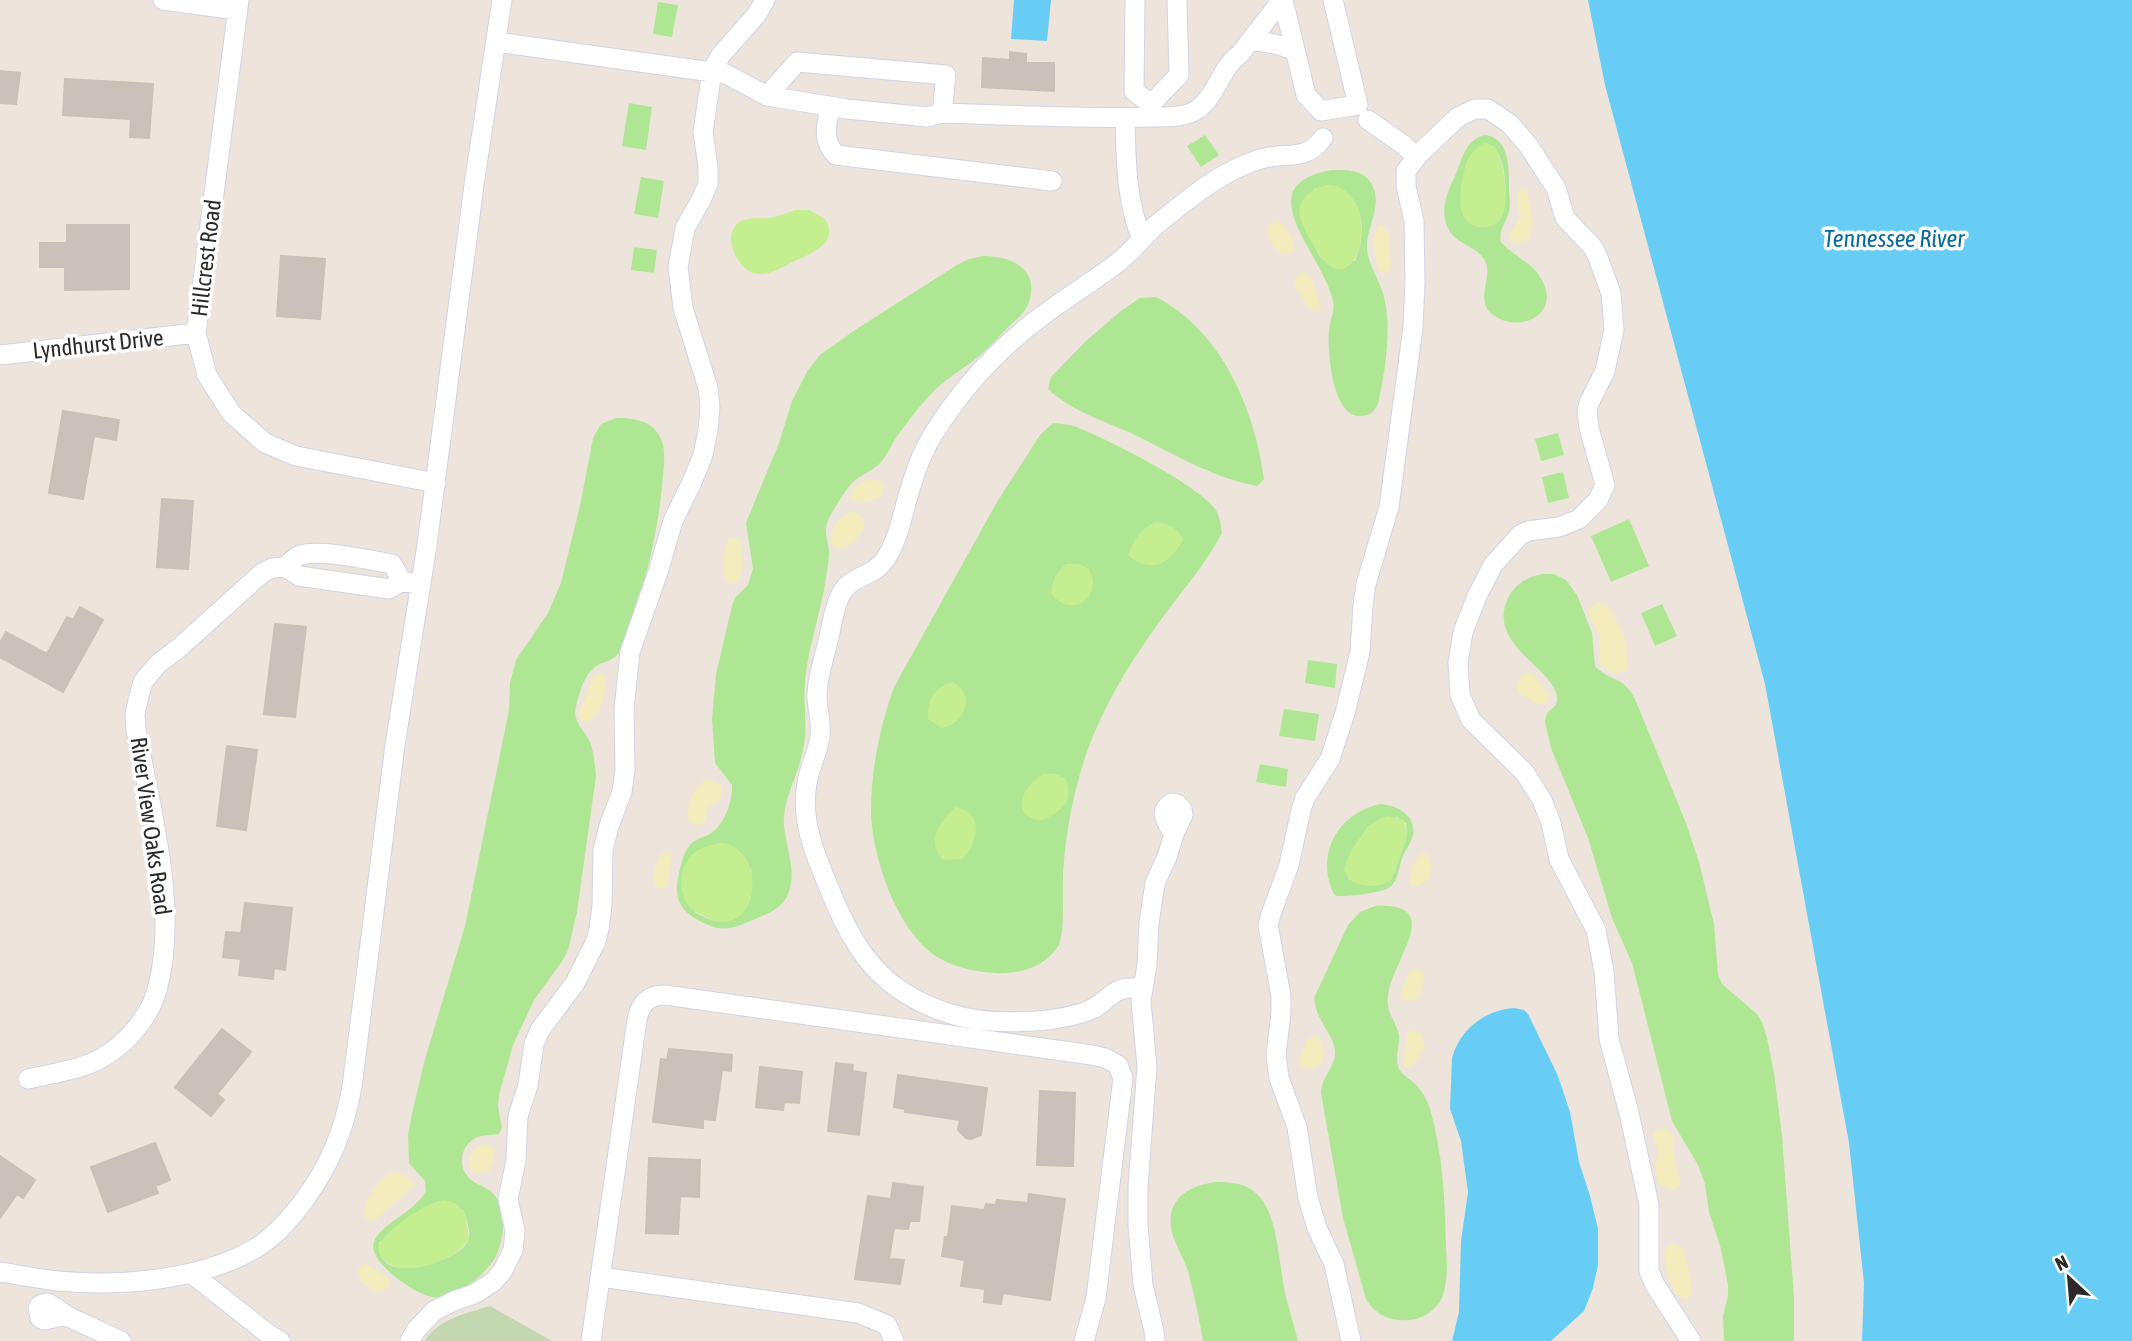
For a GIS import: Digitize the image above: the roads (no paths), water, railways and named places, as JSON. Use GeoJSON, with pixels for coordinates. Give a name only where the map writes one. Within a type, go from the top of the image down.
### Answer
{"type":"FeatureCollection","features":[{"type":"Feature","properties":{"kind":"street"},"geometry":{"type":"LineString","coordinates":[[163,0],[238,5]]}},
{"type":"Feature","properties":{"kind":"street"},"geometry":{"type":"LineString","coordinates":[[0,1272],[60,1281],[130,1282],[191,1273],[234,1260],[276,1233],[311,1191],[326,1168],[339,1139],[352,1087],[395,745],[412,583],[436,483],[473,191],[502,0]]}},
{"type":"Feature","properties":{"kind":"street"},"geometry":{"type":"LineString","coordinates":[[410,1341],[416,1329],[434,1311],[474,1294],[493,1282],[502,1272],[513,1250],[515,1231],[508,1199],[516,1160],[517,1116],[528,1085],[534,1044],[540,1030],[575,983],[596,942],[602,905],[603,850],[608,826],[622,792],[625,770],[624,709],[630,652],[673,522],[703,455],[708,430],[708,388],[683,308],[678,267],[685,228],[708,184],[703,132],[712,71],[721,55],[757,14],[765,0]]}},
{"type":"Feature","properties":{"kind":"street"},"geometry":{"type":"LineString","coordinates":[[1135,0],[1134,91],[1150,110],[1168,117],[1198,109],[1233,59],[1240,54],[1282,0]]}},
{"type":"Feature","properties":{"kind":"street"},"geometry":{"type":"LineString","coordinates":[[496,42],[712,71],[726,74],[767,96],[830,107],[927,117],[942,113],[1125,119],[1150,110],[1179,75],[1177,0]]}},
{"type":"Feature","properties":{"kind":"street"},"geometry":{"type":"LineString","coordinates":[[1282,0],[1306,95],[1321,111],[1358,105],[1333,0]]}},
{"type":"Feature","properties":{"kind":"street","name":"Hillcrest Road"},"geometry":{"type":"LineString","coordinates":[[238,5],[196,333],[207,375],[231,413],[265,443],[296,456],[436,483]]}},
{"type":"Feature","properties":{"kind":"street"},"geometry":{"type":"LineString","coordinates":[[1251,40],[1294,50]]}},
{"type":"Feature","properties":{"kind":"street"},"geometry":{"type":"LineString","coordinates":[[767,96],[797,62],[946,75],[942,113]]}},
{"type":"Feature","properties":{"kind":"street"},"geometry":{"type":"LineString","coordinates":[[830,107],[826,139],[836,155],[1052,181]]}},
{"type":"Feature","properties":{"kind":"street"},"geometry":{"type":"LineString","coordinates":[[1351,1341],[1334,1264],[1317,1228],[1308,1198],[1297,1127],[1279,1078],[1276,1055],[1281,996],[1268,925],[1289,865],[1301,810],[1330,759],[1346,713],[1360,652],[1366,584],[1389,507],[1412,327],[1415,282],[1413,221],[1406,171],[1416,157],[1451,122],[1466,112],[1482,108],[1494,112],[1519,133],[1556,188],[1565,218],[1592,246],[1611,293],[1614,330],[1605,371],[1587,411],[1605,485],[1598,500],[1579,519],[1559,527],[1528,531],[1520,535],[1493,565],[1477,596],[1464,632],[1460,646],[1458,680],[1464,706],[1471,720],[1525,773],[1542,800],[1551,823],[1559,859],[1595,930],[1604,971],[1609,1039],[1629,1113],[1649,1205],[1649,1272],[1691,1341]]}},
{"type":"Feature","properties":{"kind":"street"},"geometry":{"type":"LineString","coordinates":[[1125,119],[1133,213],[1142,239]]}},
{"type":"Feature","properties":{"kind":"street"},"geometry":{"type":"LineString","coordinates":[[1368,120],[1416,157]]}},
{"type":"Feature","properties":{"kind":"street"},"geometry":{"type":"LineString","coordinates":[[1143,989],[1127,986],[1085,1012],[1047,1019],[974,1019],[935,1009],[914,998],[876,971],[859,950],[834,900],[805,819],[806,786],[820,733],[817,698],[819,678],[839,597],[851,582],[877,569],[885,560],[898,532],[918,466],[934,434],[967,389],[1003,349],[1038,318],[1119,262],[1188,199],[1228,173],[1260,159],[1304,153],[1315,148],[1323,138]]}},
{"type":"Feature","properties":{"kind":"street","name":"Lyndhurst Drive"},"geometry":{"type":"LineString","coordinates":[[0,355],[196,333]]}},
{"type":"Feature","properties":{"kind":"street","name":"River View Oaks Road"},"geometry":{"type":"LineString","coordinates":[[28,1079],[83,1065],[108,1054],[143,1020],[157,990],[166,923],[162,872],[136,730],[135,714],[143,682],[158,664],[262,573],[272,568],[285,567],[299,556],[323,554],[392,564],[412,583]]}},
{"type":"Feature","properties":{"kind":"street"},"geometry":{"type":"LineString","coordinates":[[1155,1341],[1141,1271],[1137,1208],[1147,1067],[1142,1016],[1143,989],[1155,883],[1174,834]]}},
{"type":"Feature","properties":{"kind":"street"},"geometry":{"type":"LineString","coordinates":[[591,1341],[635,1029],[644,1003],[656,995],[1092,1055],[1118,1065],[1123,1078],[1102,1256],[1096,1298],[1084,1341]]}},
{"type":"Feature","properties":{"kind":"street"},"geometry":{"type":"LineString","coordinates":[[191,1273],[280,1341]]}},
{"type":"Feature","properties":{"kind":"street"},"geometry":{"type":"LineString","coordinates":[[601,1277],[858,1313],[887,1325],[894,1341]]}},
{"type":"Feature","properties":{"kind":"street"},"geometry":{"type":"LineString","coordinates":[[71,1318],[121,1341]]}},
{"type":"Feature","properties":{"kind":"water"},"geometry":{"type":"Polygon","coordinates":[[[1014,0],[1051,0],[1047,41],[1011,39],[1014,0]]]}},
{"type":"Feature","properties":{"kind":"water","name":"Tennessee River"},"geometry":{"type":"Polygon","coordinates":[[[1588,0],[2132,0],[2132,1341],[1862,1341],[1864,1283],[1849,1143],[1765,684],[1605,85],[1588,0]]]}},
{"type":"Feature","properties":{"kind":"water"},"geometry":{"type":"Polygon","coordinates":[[[1514,1008],[1524,1010],[1528,1014],[1558,1076],[1570,1112],[1579,1162],[1598,1229],[1598,1265],[1584,1311],[1551,1341],[1452,1341],[1459,1312],[1461,1241],[1468,1192],[1461,1141],[1450,1109],[1452,1058],[1461,1038],[1475,1023],[1493,1013],[1514,1008]]]}}]}
